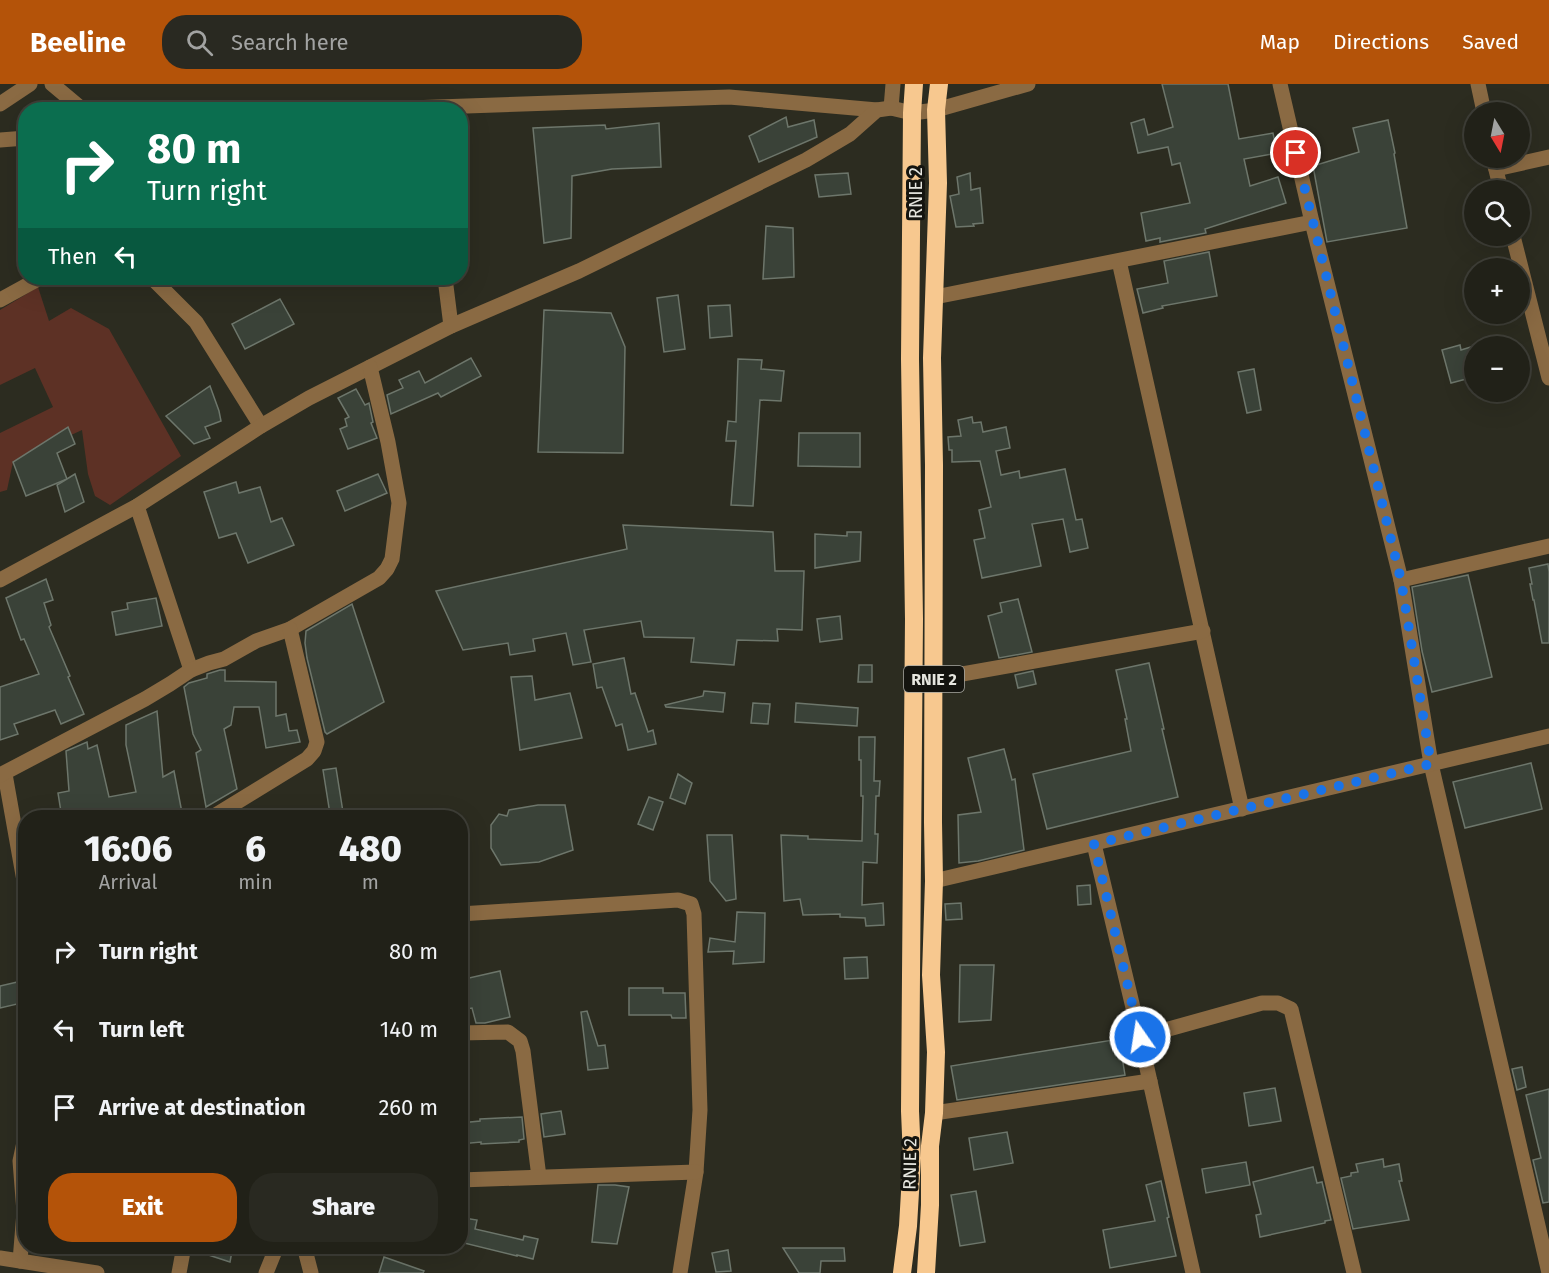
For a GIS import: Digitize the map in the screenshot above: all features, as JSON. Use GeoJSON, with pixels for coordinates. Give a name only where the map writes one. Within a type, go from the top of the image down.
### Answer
{"type":"FeatureCollection","features":[{"type":"Feature","properties":{"kind":"highway","name":"RNIE 2"},"geometry":{"type":"LineString","coordinates":[[903,1273],[912,1158],[910,975],[914,619],[910,371],[912,113],[915,84]]}},
{"type":"Feature","properties":{"kind":"highway","name":"RNIE 2"},"geometry":{"type":"LineString","coordinates":[[926,1273],[936,1052],[931,975],[934,882],[932,358],[938,183],[936,110],[939,84]]}},
{"type":"Feature","properties":{"kind":"street"},"geometry":{"type":"LineString","coordinates":[[0,104],[30,84]]}},
{"type":"Feature","properties":{"kind":"street"},"geometry":{"type":"LineString","coordinates":[[52,84],[73,102]]}},
{"type":"Feature","properties":{"kind":"street"},"geometry":{"type":"LineString","coordinates":[[0,580],[137,506],[261,426],[309,398],[451,326],[579,271],[806,160],[850,134],[884,109],[893,84]]}},
{"type":"Feature","properties":{"kind":"street"},"geometry":{"type":"LineString","coordinates":[[468,107],[729,97],[912,113],[936,110],[1028,84]]}},
{"type":"Feature","properties":{"kind":"street"},"geometry":{"type":"LineString","coordinates":[[1280,84],[1401,580],[1431,764],[1549,1273]]}},
{"type":"Feature","properties":{"kind":"street"},"geometry":{"type":"LineString","coordinates":[[1478,84],[1482,102]]}},
{"type":"Feature","properties":{"kind":"street"},"geometry":{"type":"LineString","coordinates":[[0,140],[18,139]]}},
{"type":"Feature","properties":{"kind":"street"},"geometry":{"type":"LineString","coordinates":[[1530,159],[1549,157]]}},
{"type":"Feature","properties":{"kind":"street"},"geometry":{"type":"LineString","coordinates":[[935,297],[1312,222]]}},
{"type":"Feature","properties":{"kind":"street"},"geometry":{"type":"LineString","coordinates":[[1516,246],[1546,351],[1549,378]]}},
{"type":"Feature","properties":{"kind":"street"},"geometry":{"type":"LineString","coordinates":[[1119,261],[1242,808]]}},
{"type":"Feature","properties":{"kind":"street"},"geometry":{"type":"LineString","coordinates":[[0,300],[27,285]]}},
{"type":"Feature","properties":{"kind":"street"},"geometry":{"type":"LineString","coordinates":[[159,285],[196,322],[261,426]]}},
{"type":"Feature","properties":{"kind":"street"},"geometry":{"type":"LineString","coordinates":[[446,285],[451,326]]}},
{"type":"Feature","properties":{"kind":"street"},"geometry":{"type":"LineString","coordinates":[[18,853],[2,774],[162,689],[191,670],[224,659],[256,641],[290,629],[379,578],[387,569],[392,559],[399,503],[388,442],[370,367]]}},
{"type":"Feature","properties":{"kind":"street"},"geometry":{"type":"LineString","coordinates":[[137,506],[191,670]]}},
{"type":"Feature","properties":{"kind":"street"},"geometry":{"type":"LineString","coordinates":[[1401,580],[1549,546]]}},
{"type":"Feature","properties":{"kind":"street"},"geometry":{"type":"LineString","coordinates":[[224,810],[307,759],[314,751],[317,742],[290,629]]}},
{"type":"Feature","properties":{"kind":"street"},"geometry":{"type":"LineString","coordinates":[[934,679],[1203,631]]}},
{"type":"Feature","properties":{"kind":"street"},"geometry":{"type":"LineString","coordinates":[[934,882],[1549,736]]}},
{"type":"Feature","properties":{"kind":"street"},"geometry":{"type":"LineString","coordinates":[[1094,844],[1193,1273]]}},
{"type":"Feature","properties":{"kind":"street"},"geometry":{"type":"LineString","coordinates":[[468,913],[678,900],[690,904],[694,915],[700,1110],[696,1172],[680,1273]]}},
{"type":"Feature","properties":{"kind":"street"},"geometry":{"type":"LineString","coordinates":[[1140,1037],[1262,1003],[1278,1003],[1291,1009],[1354,1273]]}},
{"type":"Feature","properties":{"kind":"street"},"geometry":{"type":"LineString","coordinates":[[468,1033],[508,1032],[520,1041],[539,1178]]}},
{"type":"Feature","properties":{"kind":"street"},"geometry":{"type":"LineString","coordinates":[[934,1113],[1150,1081]]}},
{"type":"Feature","properties":{"kind":"street"},"geometry":{"type":"LineString","coordinates":[[468,1180],[696,1172]]}},
{"type":"Feature","properties":{"kind":"street"},"geometry":{"type":"LineString","coordinates":[[20,1261],[21,1254]]}},
{"type":"Feature","properties":{"kind":"street"},"geometry":{"type":"LineString","coordinates":[[179,1273],[183,1254]]}},
{"type":"Feature","properties":{"kind":"street"},"geometry":{"type":"LineString","coordinates":[[266,1273],[274,1254]]}},
{"type":"Feature","properties":{"kind":"street"},"geometry":{"type":"LineString","coordinates":[[306,1254],[311,1273]]}},
{"type":"Feature","properties":{"kind":"street"},"geometry":{"type":"LineString","coordinates":[[0,1258],[96,1273]]}},
{"type":"Feature","properties":{"kind":"shaded area"},"geometry":{"type":"Polygon","coordinates":[[[38,287],[49,321],[71,308],[109,329],[181,456],[110,505],[95,496],[88,474],[82,430],[13,462],[7,490],[0,492],[0,433],[53,407],[35,368],[0,385],[0,310],[38,287]]]}},
{"type":"Feature","properties":{"kind":"building"},"geometry":{"type":"Polygon","coordinates":[[[1162,84],[1228,84],[1239,139],[1273,133],[1277,153],[1244,159],[1250,186],[1278,177],[1286,203],[1205,229],[1206,233],[1160,242],[1160,238],[1146,241],[1141,213],[1190,203],[1180,163],[1172,165],[1168,147],[1138,153],[1131,123],[1144,119],[1148,135],[1173,127],[1162,84]]]}},
{"type":"Feature","properties":{"kind":"building"},"geometry":{"type":"Polygon","coordinates":[[[786,117],[788,127],[814,120],[817,137],[759,162],[749,136],[786,117]]]}},
{"type":"Feature","properties":{"kind":"building"},"geometry":{"type":"Polygon","coordinates":[[[1388,120],[1407,228],[1327,242],[1313,166],[1359,152],[1353,128],[1388,120]]]}},
{"type":"Feature","properties":{"kind":"building"},"geometry":{"type":"Polygon","coordinates":[[[659,123],[661,167],[612,169],[572,176],[571,238],[544,243],[533,128],[605,125],[606,129],[659,123]]]}},
{"type":"Feature","properties":{"kind":"building"},"geometry":{"type":"Polygon","coordinates":[[[848,173],[851,194],[819,197],[815,175],[848,173]]]}},
{"type":"Feature","properties":{"kind":"building"},"geometry":{"type":"Polygon","coordinates":[[[970,173],[971,190],[980,188],[983,223],[956,227],[950,196],[959,194],[957,177],[970,173]]]}},
{"type":"Feature","properties":{"kind":"building"},"geometry":{"type":"Polygon","coordinates":[[[766,226],[793,228],[794,277],[763,279],[766,226]]]}},
{"type":"Feature","properties":{"kind":"building"},"geometry":{"type":"Polygon","coordinates":[[[1209,252],[1217,296],[1162,306],[1163,308],[1143,313],[1137,289],[1168,283],[1164,261],[1209,252]]]}},
{"type":"Feature","properties":{"kind":"building"},"geometry":{"type":"Polygon","coordinates":[[[678,295],[685,349],[664,352],[657,298],[678,295]]]}},
{"type":"Feature","properties":{"kind":"building"},"geometry":{"type":"Polygon","coordinates":[[[280,299],[294,324],[245,349],[232,324],[280,299]]]}},
{"type":"Feature","properties":{"kind":"building"},"geometry":{"type":"Polygon","coordinates":[[[730,305],[732,336],[710,338],[708,306],[730,305]]]}},
{"type":"Feature","properties":{"kind":"building"},"geometry":{"type":"Polygon","coordinates":[[[544,310],[611,313],[625,347],[623,453],[538,452],[544,310]]]}},
{"type":"Feature","properties":{"kind":"building"},"geometry":{"type":"Polygon","coordinates":[[[1460,345],[1461,350],[1464,349],[1464,380],[1451,383],[1442,350],[1460,345]]]}},
{"type":"Feature","properties":{"kind":"building"},"geometry":{"type":"Polygon","coordinates":[[[471,358],[481,376],[441,397],[438,393],[391,414],[387,395],[403,388],[399,380],[419,371],[425,383],[471,358]]]}},
{"type":"Feature","properties":{"kind":"building"},"geometry":{"type":"Polygon","coordinates":[[[738,359],[762,360],[761,369],[784,371],[781,401],[760,400],[753,506],[731,505],[736,441],[726,441],[728,421],[736,422],[738,359]]]}},
{"type":"Feature","properties":{"kind":"building"},"geometry":{"type":"Polygon","coordinates":[[[1254,369],[1261,410],[1247,413],[1238,372],[1254,369]]]}},
{"type":"Feature","properties":{"kind":"building"},"geometry":{"type":"Polygon","coordinates":[[[210,386],[221,421],[205,427],[210,438],[194,444],[166,416],[210,386]]]}},
{"type":"Feature","properties":{"kind":"building"},"geometry":{"type":"Polygon","coordinates":[[[356,389],[365,405],[369,403],[373,422],[371,423],[377,438],[348,449],[340,429],[347,426],[345,419],[349,417],[338,398],[356,389]]]}},
{"type":"Feature","properties":{"kind":"building"},"geometry":{"type":"Polygon","coordinates":[[[972,417],[973,423],[981,422],[983,432],[1006,427],[1010,448],[996,451],[1001,475],[1019,471],[1020,478],[1065,469],[1076,520],[1082,519],[1088,548],[1070,552],[1063,519],[1032,524],[1041,566],[982,578],[974,540],[985,538],[979,510],[991,507],[980,461],[952,462],[952,450],[949,450],[948,437],[961,436],[958,420],[972,417]]]}},
{"type":"Feature","properties":{"kind":"building"},"geometry":{"type":"Polygon","coordinates":[[[68,427],[75,444],[57,453],[67,479],[26,496],[13,462],[68,427]]]}},
{"type":"Feature","properties":{"kind":"building"},"geometry":{"type":"Polygon","coordinates":[[[799,433],[860,433],[860,467],[798,466],[799,433]]]}},
{"type":"Feature","properties":{"kind":"building"},"geometry":{"type":"Polygon","coordinates":[[[75,474],[84,502],[65,512],[57,485],[75,474]]]}},
{"type":"Feature","properties":{"kind":"building"},"geometry":{"type":"Polygon","coordinates":[[[378,474],[387,493],[345,511],[337,491],[378,474]]]}},
{"type":"Feature","properties":{"kind":"building"},"geometry":{"type":"Polygon","coordinates":[[[236,482],[239,493],[260,487],[271,522],[282,518],[294,545],[248,563],[236,533],[219,538],[204,492],[236,482]]]}},
{"type":"Feature","properties":{"kind":"building"},"geometry":{"type":"Polygon","coordinates":[[[623,525],[773,532],[775,571],[804,571],[802,630],[777,629],[778,641],[737,640],[734,665],[691,662],[694,638],[644,637],[641,621],[584,630],[591,662],[573,665],[566,633],[533,639],[535,651],[510,655],[508,643],[463,650],[436,591],[627,549],[623,525]]]}},
{"type":"Feature","properties":{"kind":"building"},"geometry":{"type":"Polygon","coordinates":[[[847,532],[861,532],[860,561],[815,568],[815,534],[847,536],[847,532]]]}},
{"type":"Feature","properties":{"kind":"building"},"geometry":{"type":"Polygon","coordinates":[[[1548,564],[1549,643],[1542,643],[1529,568],[1548,564]]]}},
{"type":"Feature","properties":{"kind":"building"},"geometry":{"type":"Polygon","coordinates":[[[1468,575],[1492,677],[1432,692],[1422,651],[1412,587],[1468,575]]]}},
{"type":"Feature","properties":{"kind":"building"},"geometry":{"type":"Polygon","coordinates":[[[46,579],[53,600],[44,603],[51,625],[49,627],[84,714],[61,724],[55,710],[14,724],[18,734],[0,740],[0,687],[39,674],[24,639],[21,640],[6,598],[46,579]]]}},
{"type":"Feature","properties":{"kind":"building"},"geometry":{"type":"Polygon","coordinates":[[[156,598],[162,626],[116,635],[112,612],[128,609],[127,603],[156,598]]]}},
{"type":"Feature","properties":{"kind":"building"},"geometry":{"type":"Polygon","coordinates":[[[1018,599],[1032,652],[999,658],[988,616],[1002,612],[1000,603],[1018,599]]]}},
{"type":"Feature","properties":{"kind":"building"},"geometry":{"type":"Polygon","coordinates":[[[352,604],[384,702],[327,734],[307,658],[306,631],[352,604]]]}},
{"type":"Feature","properties":{"kind":"building"},"geometry":{"type":"Polygon","coordinates":[[[840,616],[842,639],[820,642],[817,619],[840,616]]]}},
{"type":"Feature","properties":{"kind":"building"},"geometry":{"type":"Polygon","coordinates":[[[624,658],[631,694],[635,693],[648,732],[653,730],[656,744],[628,750],[622,724],[616,726],[602,687],[597,688],[593,664],[624,658]]]}},
{"type":"Feature","properties":{"kind":"building"},"geometry":{"type":"Polygon","coordinates":[[[1149,663],[1178,797],[1047,829],[1033,774],[1131,751],[1125,719],[1127,719],[1116,670],[1149,663]]]}},
{"type":"Feature","properties":{"kind":"building"},"geometry":{"type":"Polygon","coordinates":[[[859,665],[872,665],[872,682],[858,682],[859,665]]]}},
{"type":"Feature","properties":{"kind":"building"},"geometry":{"type":"Polygon","coordinates":[[[225,670],[225,681],[276,682],[276,716],[286,714],[289,731],[297,730],[300,742],[266,748],[259,707],[234,707],[231,725],[224,729],[237,789],[206,807],[196,753],[201,750],[193,734],[184,687],[189,683],[207,678],[207,674],[225,670]]]}},
{"type":"Feature","properties":{"kind":"building"},"geometry":{"type":"Polygon","coordinates":[[[1033,671],[1036,684],[1018,688],[1015,675],[1033,671]]]}},
{"type":"Feature","properties":{"kind":"building"},"geometry":{"type":"Polygon","coordinates":[[[532,676],[535,700],[570,693],[582,738],[520,750],[511,677],[532,676]]]}},
{"type":"Feature","properties":{"kind":"building"},"geometry":{"type":"Polygon","coordinates":[[[704,691],[725,693],[723,712],[666,707],[665,705],[703,696],[704,691]]]}},
{"type":"Feature","properties":{"kind":"building"},"geometry":{"type":"Polygon","coordinates":[[[753,703],[770,704],[768,724],[751,723],[753,703]]]}},
{"type":"Feature","properties":{"kind":"building"},"geometry":{"type":"Polygon","coordinates":[[[796,703],[858,708],[857,726],[795,722],[796,703]]]}},
{"type":"Feature","properties":{"kind":"building"},"geometry":{"type":"Polygon","coordinates":[[[157,711],[163,777],[174,771],[181,810],[61,810],[58,793],[69,791],[66,751],[87,742],[88,749],[97,745],[109,797],[136,792],[126,745],[126,725],[157,711]]]}},
{"type":"Feature","properties":{"kind":"building"},"geometry":{"type":"Polygon","coordinates":[[[859,737],[875,737],[874,781],[880,781],[879,796],[876,796],[877,863],[863,862],[862,905],[883,903],[884,925],[866,926],[865,918],[840,917],[840,914],[803,915],[800,899],[784,901],[781,835],[808,836],[808,839],[862,841],[863,796],[861,796],[859,737]]]}},
{"type":"Feature","properties":{"kind":"building"},"geometry":{"type":"Polygon","coordinates":[[[1004,749],[1012,780],[1015,779],[1024,850],[959,863],[958,815],[981,812],[968,758],[1004,749]]]}},
{"type":"Feature","properties":{"kind":"building"},"geometry":{"type":"Polygon","coordinates":[[[1531,763],[1542,809],[1465,828],[1453,782],[1531,763]]]}},
{"type":"Feature","properties":{"kind":"building"},"geometry":{"type":"Polygon","coordinates":[[[336,768],[343,810],[329,810],[323,770],[336,768]]]}},
{"type":"Feature","properties":{"kind":"building"},"geometry":{"type":"Polygon","coordinates":[[[678,774],[692,783],[685,804],[670,798],[678,774]]]}},
{"type":"Feature","properties":{"kind":"building"},"geometry":{"type":"Polygon","coordinates":[[[649,797],[663,802],[653,830],[638,824],[649,797]]]}},
{"type":"Feature","properties":{"kind":"building"},"geometry":{"type":"Polygon","coordinates":[[[538,805],[565,805],[573,850],[539,862],[501,865],[491,848],[491,825],[499,814],[507,816],[509,810],[538,805]]]}},
{"type":"Feature","properties":{"kind":"building"},"geometry":{"type":"Polygon","coordinates":[[[707,835],[732,835],[736,899],[726,901],[710,881],[707,835]]]}},
{"type":"Feature","properties":{"kind":"building"},"geometry":{"type":"Polygon","coordinates":[[[1090,885],[1091,904],[1078,905],[1077,886],[1090,885]]]}},
{"type":"Feature","properties":{"kind":"building"},"geometry":{"type":"Polygon","coordinates":[[[961,903],[962,919],[946,920],[945,904],[961,903]]]}},
{"type":"Feature","properties":{"kind":"building"},"geometry":{"type":"Polygon","coordinates":[[[737,912],[765,913],[764,962],[733,964],[734,951],[708,952],[710,938],[735,942],[737,912]]]}},
{"type":"Feature","properties":{"kind":"building"},"geometry":{"type":"Polygon","coordinates":[[[867,957],[868,978],[845,979],[844,958],[867,957]]]}},
{"type":"Feature","properties":{"kind":"building"},"geometry":{"type":"Polygon","coordinates":[[[960,965],[994,965],[991,1020],[959,1022],[960,965]]]}},
{"type":"Feature","properties":{"kind":"building"},"geometry":{"type":"Polygon","coordinates":[[[500,971],[510,1017],[476,1023],[472,1008],[468,1009],[468,978],[500,971]]]}},
{"type":"Feature","properties":{"kind":"building"},"geometry":{"type":"Polygon","coordinates":[[[18,982],[18,1004],[0,1008],[0,986],[18,982]]]}},
{"type":"Feature","properties":{"kind":"building"},"geometry":{"type":"Polygon","coordinates":[[[629,988],[663,988],[663,993],[685,993],[686,1018],[672,1018],[671,1015],[629,1015],[629,988]]]}},
{"type":"Feature","properties":{"kind":"building"},"geometry":{"type":"Polygon","coordinates":[[[587,1011],[598,1046],[605,1045],[608,1068],[588,1070],[581,1012],[587,1011]]]}},
{"type":"Feature","properties":{"kind":"building"},"geometry":{"type":"Polygon","coordinates":[[[1119,1039],[1125,1075],[957,1100],[951,1066],[1119,1039]]]}},
{"type":"Feature","properties":{"kind":"building"},"geometry":{"type":"Polygon","coordinates":[[[1522,1067],[1526,1087],[1517,1090],[1512,1069],[1522,1067]]]}},
{"type":"Feature","properties":{"kind":"building"},"geometry":{"type":"Polygon","coordinates":[[[1275,1088],[1281,1121],[1249,1126],[1244,1093],[1275,1088]]]}},
{"type":"Feature","properties":{"kind":"building"},"geometry":{"type":"Polygon","coordinates":[[[1549,1089],[1549,1202],[1543,1203],[1533,1160],[1541,1158],[1526,1095],[1549,1089]]]}},
{"type":"Feature","properties":{"kind":"building"},"geometry":{"type":"Polygon","coordinates":[[[561,1111],[565,1134],[544,1137],[541,1114],[561,1111]]]}},
{"type":"Feature","properties":{"kind":"building"},"geometry":{"type":"Polygon","coordinates":[[[522,1117],[524,1139],[519,1142],[468,1143],[468,1122],[480,1121],[480,1119],[522,1117]]]}},
{"type":"Feature","properties":{"kind":"building"},"geometry":{"type":"Polygon","coordinates":[[[1007,1132],[1013,1163],[974,1170],[969,1138],[1007,1132]]]}},
{"type":"Feature","properties":{"kind":"building"},"geometry":{"type":"Polygon","coordinates":[[[1383,1159],[1384,1167],[1399,1164],[1402,1181],[1399,1181],[1409,1220],[1353,1229],[1341,1178],[1358,1172],[1356,1164],[1383,1159]]]}},
{"type":"Feature","properties":{"kind":"building"},"geometry":{"type":"Polygon","coordinates":[[[1246,1162],[1250,1185],[1206,1193],[1202,1169],[1246,1162]]]}},
{"type":"Feature","properties":{"kind":"building"},"geometry":{"type":"Polygon","coordinates":[[[1313,1167],[1317,1183],[1322,1182],[1331,1220],[1260,1237],[1256,1215],[1261,1214],[1253,1182],[1313,1167]]]}},
{"type":"Feature","properties":{"kind":"building"},"geometry":{"type":"Polygon","coordinates":[[[1161,1181],[1176,1256],[1110,1268],[1103,1230],[1155,1221],[1146,1185],[1161,1181]]]}},
{"type":"Feature","properties":{"kind":"building"},"geometry":{"type":"Polygon","coordinates":[[[598,1185],[629,1187],[617,1244],[592,1242],[598,1185]]]}},
{"type":"Feature","properties":{"kind":"building"},"geometry":{"type":"Polygon","coordinates":[[[976,1191],[985,1242],[960,1246],[951,1195],[976,1191]]]}},
{"type":"Feature","properties":{"kind":"building"},"geometry":{"type":"Polygon","coordinates":[[[468,1219],[477,1220],[475,1229],[523,1240],[524,1236],[538,1239],[533,1259],[468,1244],[468,1219]]]}},
{"type":"Feature","properties":{"kind":"building"},"geometry":{"type":"Polygon","coordinates":[[[783,1248],[844,1248],[845,1261],[821,1261],[820,1273],[799,1273],[783,1248]]]}},
{"type":"Feature","properties":{"kind":"building"},"geometry":{"type":"Polygon","coordinates":[[[728,1250],[731,1271],[716,1272],[712,1253],[728,1250]]]}},
{"type":"Feature","properties":{"kind":"building"},"geometry":{"type":"Polygon","coordinates":[[[205,1254],[232,1254],[230,1262],[205,1254]]]}},
{"type":"Feature","properties":{"kind":"building"},"geometry":{"type":"Polygon","coordinates":[[[384,1257],[424,1271],[423,1273],[379,1273],[384,1257]]]}},
{"type":"Feature","properties":{"kind":"route"},"geometry":{"type":"LineString","coordinates":[[1140,1037],[1094,844],[1431,764],[1401,580],[1296,153]]}}]}
